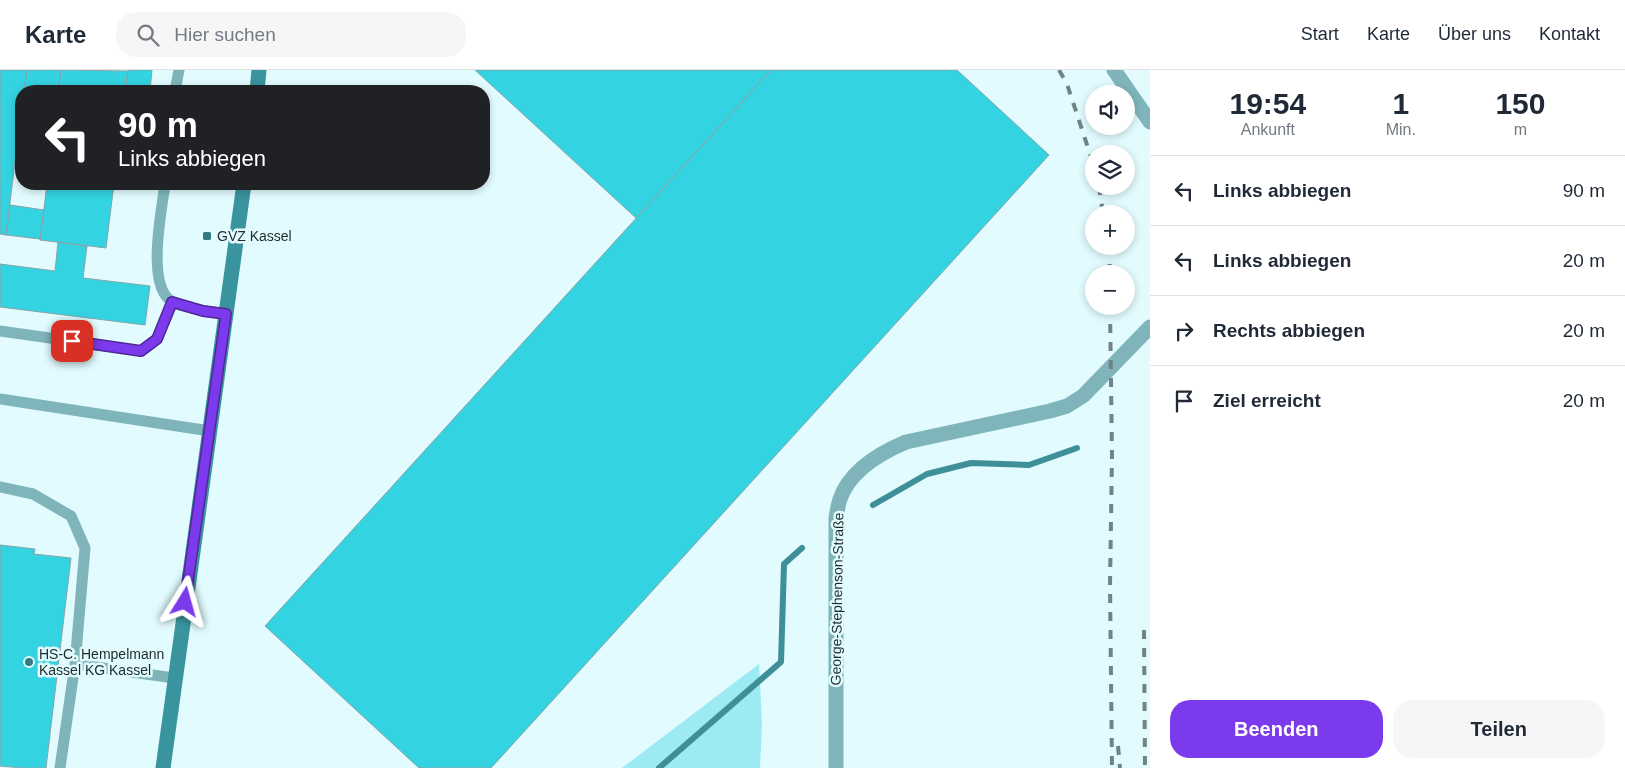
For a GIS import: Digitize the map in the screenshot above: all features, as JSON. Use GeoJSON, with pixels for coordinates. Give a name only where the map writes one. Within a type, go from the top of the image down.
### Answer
{"type":"FeatureCollection","features":[{"type":"Feature","properties":{"kind":"street"},"geometry":{"type":"LineString","coordinates":[[257,85],[259,70]]}},
{"type":"Feature","properties":{"kind":"street"},"geometry":{"type":"LineString","coordinates":[[1114,70],[1150,122]]}},
{"type":"Feature","properties":{"kind":"street"},"geometry":{"type":"LineString","coordinates":[[163,768],[243,190]]}},
{"type":"Feature","properties":{"kind":"street","name":"George-Stephenson-Straße"},"geometry":{"type":"LineString","coordinates":[[836,768],[836,518],[840,498],[852,478],[870,461],[888,449],[906,442],[1067,406],[1082,396],[1150,327]]}},
{"type":"Feature","properties":{"kind":"lane"},"geometry":{"type":"LineString","coordinates":[[177,85],[179,70]]}},
{"type":"Feature","properties":{"kind":"lane"},"geometry":{"type":"LineString","coordinates":[[164,190],[156,252],[161,286],[166,297],[172,302],[203,311],[226,314]]}},
{"type":"Feature","properties":{"kind":"lane"},"geometry":{"type":"LineString","coordinates":[[0,331],[141,351],[157,339],[172,302]]}},
{"type":"Feature","properties":{"kind":"lane"},"geometry":{"type":"LineString","coordinates":[[0,399],[210,431]]}},
{"type":"Feature","properties":{"kind":"lane"},"geometry":{"type":"LineString","coordinates":[[0,487],[33,494],[71,516],[85,548],[75,664],[60,768]]}},
{"type":"Feature","properties":{"kind":"lane"},"geometry":{"type":"LineString","coordinates":[[75,664],[174,678]]}},
{"type":"Feature","properties":{"kind":"shaded area"},"geometry":{"type":"Polygon","coordinates":[[[759,664],[762,724],[760,768],[622,768],[759,664]]]}},
{"type":"Feature","properties":{"kind":"building"},"geometry":{"type":"Polygon","coordinates":[[[0,70],[27,70],[25,85],[15,85],[15,162],[6,235],[0,234],[0,70]]]}},
{"type":"Feature","properties":{"kind":"building"},"geometry":{"type":"Polygon","coordinates":[[[27,70],[61,70],[59,85],[25,85],[27,70]]]}},
{"type":"Feature","properties":{"kind":"building"},"geometry":{"type":"Polygon","coordinates":[[[61,70],[128,71],[126,85],[59,85],[61,70]]]}},
{"type":"Feature","properties":{"kind":"building"},"geometry":{"type":"Polygon","coordinates":[[[128,70],[152,70],[151,85],[126,85],[128,70]]]}},
{"type":"Feature","properties":{"kind":"building"},"geometry":{"type":"Polygon","coordinates":[[[475,70],[771,70],[636,218],[475,70]]]}},
{"type":"Feature","properties":{"kind":"building"},"geometry":{"type":"Polygon","coordinates":[[[771,70],[957,70],[1049,155],[491,768],[419,768],[265,626],[771,70]]]}},
{"type":"Feature","properties":{"kind":"building"},"geometry":{"type":"Polygon","coordinates":[[[46,190],[113,190],[106,248],[40,240],[46,190]]]}},
{"type":"Feature","properties":{"kind":"building"},"geometry":{"type":"Polygon","coordinates":[[[10,205],[44,210],[40,239],[6,235],[10,205]]]}},
{"type":"Feature","properties":{"kind":"building"},"geometry":{"type":"Polygon","coordinates":[[[58,242],[87,246],[83,278],[150,286],[145,325],[0,307],[0,264],[55,271],[58,242]]]}},
{"type":"Feature","properties":{"kind":"building","name":"HS-C. Hempelmann Kassel KG Kassel"},"geometry":{"type":"Polygon","coordinates":[[[0,545],[35,549],[34,554],[71,558],[46,768],[0,766],[0,545]]]}},
{"type":"Feature","properties":{"kind":"waterway"},"geometry":{"type":"LineString","coordinates":[[873,505],[927,474],[971,463],[1029,465],[1077,448]]}},
{"type":"Feature","properties":{"kind":"waterway"},"geometry":{"type":"LineString","coordinates":[[659,768],[781,662],[784,564],[802,548]]}},
{"type":"Feature","properties":{"kind":"railway"},"geometry":{"type":"LineString","coordinates":[[1059,70],[1067,84],[1087,145]]}},
{"type":"Feature","properties":{"kind":"railway"},"geometry":{"type":"LineString","coordinates":[[1100,195],[1102,205]]}},
{"type":"Feature","properties":{"kind":"railway"},"geometry":{"type":"LineString","coordinates":[[1109,255],[1110,265]]}},
{"type":"Feature","properties":{"kind":"railway"},"geometry":{"type":"LineString","coordinates":[[1110,315],[1112,768]]}},
{"type":"Feature","properties":{"kind":"railway"},"geometry":{"type":"LineString","coordinates":[[1144,630],[1145,768]]}},
{"type":"Feature","properties":{"kind":"railway"},"geometry":{"type":"LineString","coordinates":[[1118,746],[1120,768]]}},
{"type":"Feature","properties":{"kind":"place","name":"GVZ Kassel"},"geometry":{"type":"Point","coordinates":[207,236]}},
{"type":"Feature","properties":{"kind":"place","name":"HS-C. Hempelmann Kassel KG Kassel"},"geometry":{"type":"Point","coordinates":[29,662]}},
{"type":"Feature","properties":{"kind":"route"},"geometry":{"type":"LineString","coordinates":[[72,341],[141,351],[157,339],[172,302],[203,311],[226,314],[185,602]]}}]}
